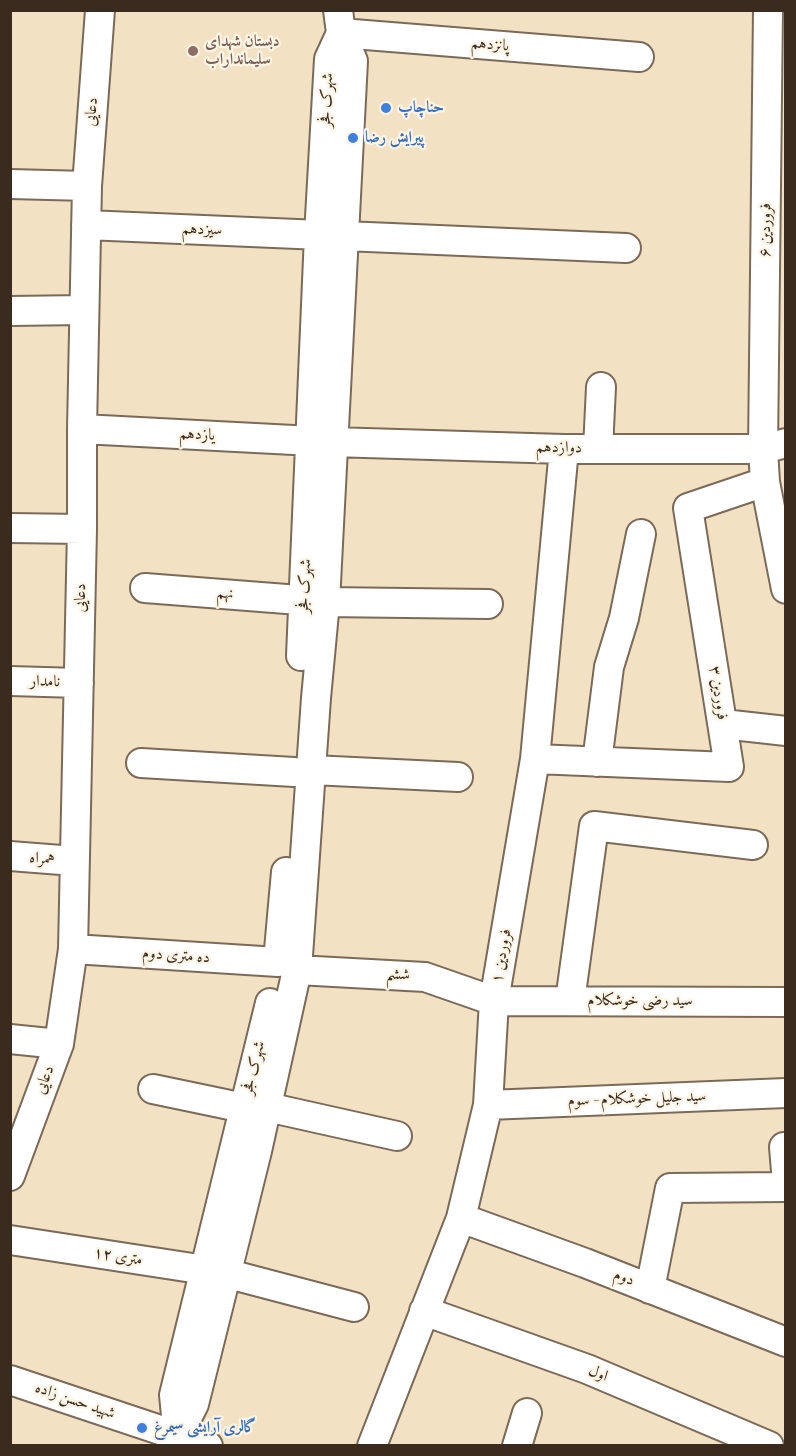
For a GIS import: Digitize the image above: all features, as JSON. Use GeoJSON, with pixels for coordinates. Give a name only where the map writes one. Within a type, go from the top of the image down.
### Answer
{"type":"FeatureCollection","features":[{"type":"Feature","properties":{"kind":"street","name":"دعایی"},"geometry":{"type":"LineString","coordinates":[[10,1176],[59,1044],[73,949],[87,186],[100,10]]}},
{"type":"Feature","properties":{"kind":"street","name":"فروردین ۶"},"geometry":{"type":"LineString","coordinates":[[768,10],[775,446],[765,482],[786,589]]}},
{"type":"Feature","properties":{"kind":"street","name":"پانزدهم"},"geometry":{"type":"LineString","coordinates":[[340,22],[639,57]]}},
{"type":"Feature","properties":{"kind":"street","name":"شهرک فجر"},"geometry":{"type":"LineString","coordinates":[[177,1441],[194,1404],[215,1271],[288,966],[303,771],[316,698],[315,601],[331,236],[353,60],[340,22]]}},
{"type":"Feature","properties":{"kind":"street"},"geometry":{"type":"LineString","coordinates":[[10,184],[87,186]]}},
{"type":"Feature","properties":{"kind":"street","name":"سیزدهم"},"geometry":{"type":"LineString","coordinates":[[86,225],[626,248]]}},
{"type":"Feature","properties":{"kind":"street"},"geometry":{"type":"LineString","coordinates":[[10,311],[84,310]]}},
{"type":"Feature","properties":{"kind":"street"},"geometry":{"type":"LineString","coordinates":[[598,448],[602,387]]}},
{"type":"Feature","properties":{"kind":"street","name":"یازدهم"},"geometry":{"type":"LineString","coordinates":[[82,429],[322,441]]}},
{"type":"Feature","properties":{"kind":"street","name":"دوازدهم"},"geometry":{"type":"LineString","coordinates":[[322,441],[564,449],[775,446]]}},
{"type":"Feature","properties":{"kind":"street","name":"فروردین ۱"},"geometry":{"type":"LineString","coordinates":[[372,1446],[461,1218],[489,1105],[494,1001],[535,759],[564,449]]}},
{"type":"Feature","properties":{"kind":"street","name":"فروردین ۳"},"geometry":{"type":"LineString","coordinates":[[535,759],[729,767],[688,508],[765,482]]}},
{"type":"Feature","properties":{"kind":"street"},"geometry":{"type":"LineString","coordinates":[[10,528],[82,530]]}},
{"type":"Feature","properties":{"kind":"street"},"geometry":{"type":"LineString","coordinates":[[597,762],[609,667],[624,618],[641,534]]}},
{"type":"Feature","properties":{"kind":"street","name":"نهم"},"geometry":{"type":"LineString","coordinates":[[145,588],[315,601],[488,604]]}},
{"type":"Feature","properties":{"kind":"street","name":"نامدار"},"geometry":{"type":"LineString","coordinates":[[10,681],[79,683]]}},
{"type":"Feature","properties":{"kind":"street"},"geometry":{"type":"LineString","coordinates":[[723,724],[786,730]]}},
{"type":"Feature","properties":{"kind":"street"},"geometry":{"type":"LineString","coordinates":[[141,763],[458,777]]}},
{"type":"Feature","properties":{"kind":"street"},"geometry":{"type":"LineString","coordinates":[[570,1001],[594,826],[753,845]]}},
{"type":"Feature","properties":{"kind":"street","name":"همراه"},"geometry":{"type":"LineString","coordinates":[[10,856],[74,861]]}},
{"type":"Feature","properties":{"kind":"street","name":"ده متری دوم"},"geometry":{"type":"LineString","coordinates":[[73,949],[288,966]]}},
{"type":"Feature","properties":{"kind":"street","name":"ششم"},"geometry":{"type":"LineString","coordinates":[[288,966],[425,976],[494,1001]]}},
{"type":"Feature","properties":{"kind":"street","name":"سید رضی خوشکلام"},"geometry":{"type":"LineString","coordinates":[[494,1001],[786,1002]]}},
{"type":"Feature","properties":{"kind":"street"},"geometry":{"type":"LineString","coordinates":[[10,1039],[59,1044]]}},
{"type":"Feature","properties":{"kind":"street"},"geometry":{"type":"LineString","coordinates":[[153,1089],[256,1107],[397,1136]]}},
{"type":"Feature","properties":{"kind":"street","name":"سید جلیل خوشکلام - سوم"},"geometry":{"type":"LineString","coordinates":[[489,1105],[786,1094]]}},
{"type":"Feature","properties":{"kind":"street"},"geometry":{"type":"LineString","coordinates":[[650,1288],[670,1188],[786,1187]]}},
{"type":"Feature","properties":{"kind":"street","name":"دوم"},"geometry":{"type":"LineString","coordinates":[[461,1218],[650,1288],[786,1342]]}},
{"type":"Feature","properties":{"kind":"street","name":"۱۲ متری"},"geometry":{"type":"LineString","coordinates":[[10,1240],[215,1271]]}},
{"type":"Feature","properties":{"kind":"street"},"geometry":{"type":"LineString","coordinates":[[215,1271],[354,1307]]}},
{"type":"Feature","properties":{"kind":"street","name":"اول"},"geometry":{"type":"LineString","coordinates":[[424,1311],[587,1369],[769,1446]]}},
{"type":"Feature","properties":{"kind":"street","name":"شهید حسن زاده"},"geometry":{"type":"LineString","coordinates":[[10,1380],[177,1441],[208,1446]]}},
{"type":"Feature","properties":{"kind":"street"},"geometry":{"type":"LineString","coordinates":[[517,1446],[527,1413]]}},
{"type":"Feature","properties":{"kind":"place","name":"دبستان شهدای سلیمانداراب"},"geometry":{"type":"Point","coordinates":[193,51]}},
{"type":"Feature","properties":{"kind":"place","name":"حناچاپ"},"geometry":{"type":"Point","coordinates":[386,108]}},
{"type":"Feature","properties":{"kind":"place","name":"پیرایش رضا"},"geometry":{"type":"Point","coordinates":[353,138]}},
{"type":"Feature","properties":{"kind":"place","name":"گالری آرایشی سیمرغ"},"geometry":{"type":"Point","coordinates":[142,1428]}}]}
